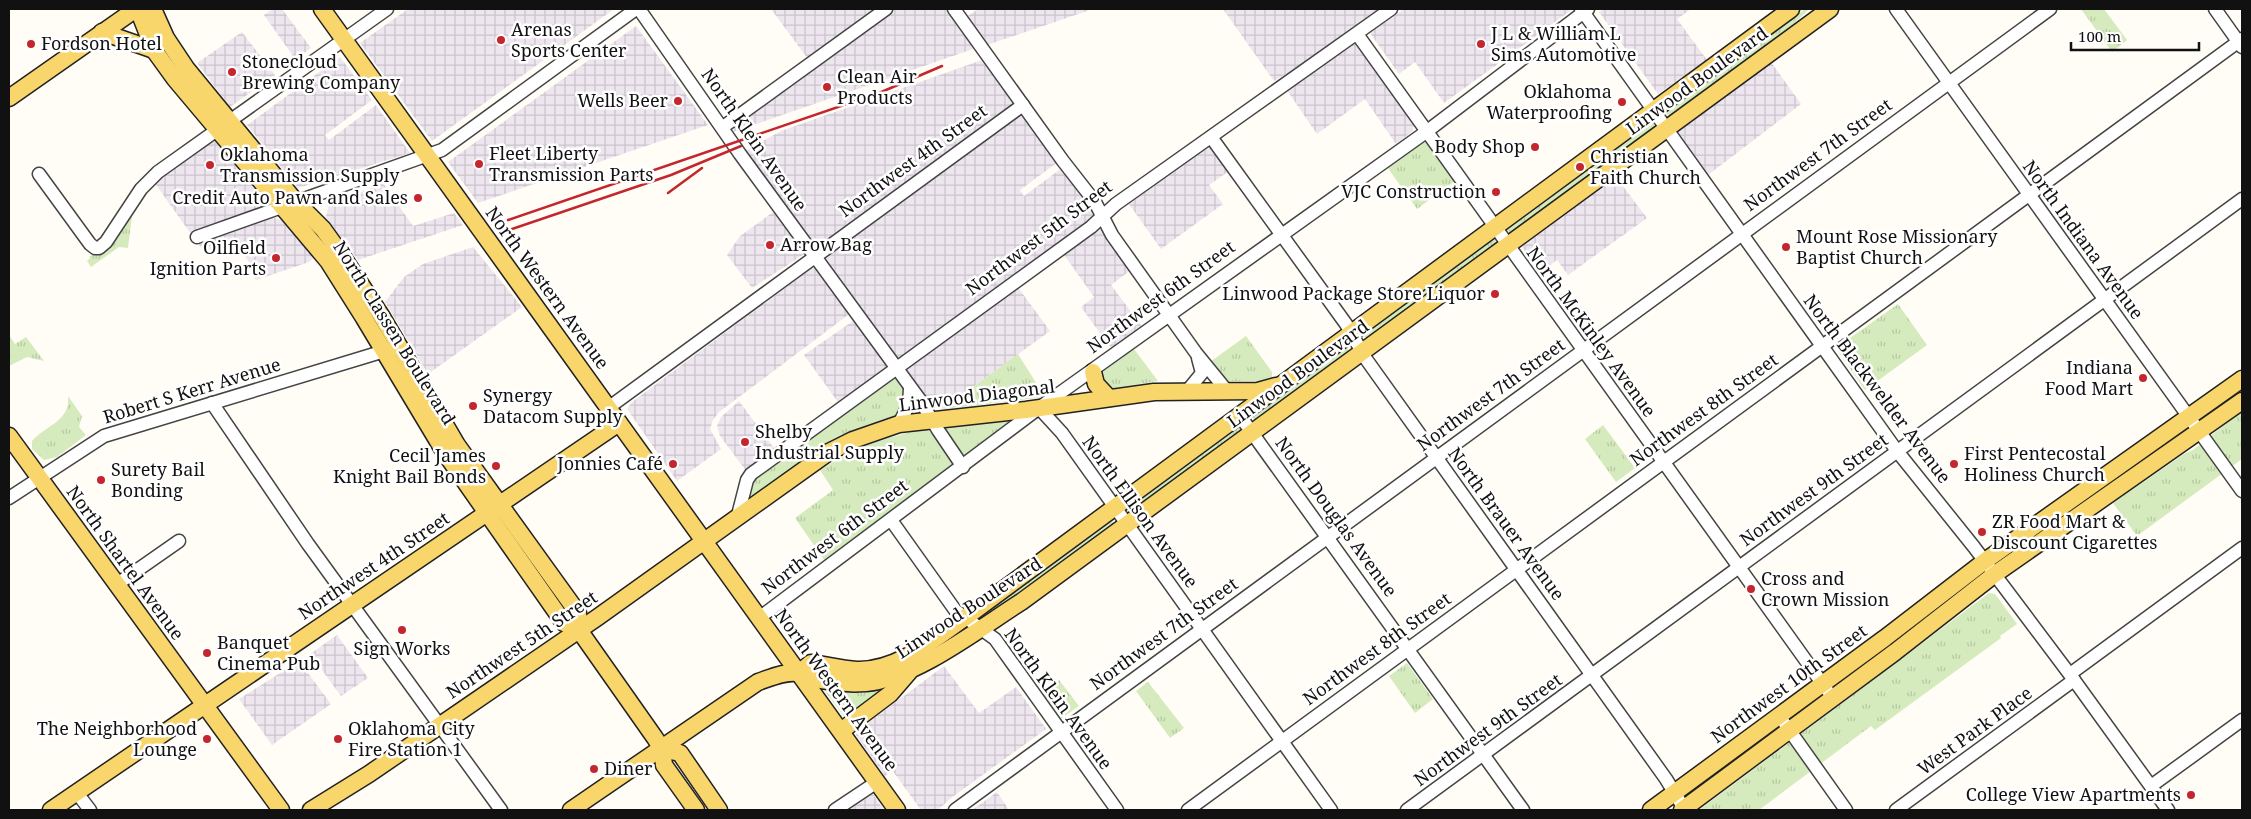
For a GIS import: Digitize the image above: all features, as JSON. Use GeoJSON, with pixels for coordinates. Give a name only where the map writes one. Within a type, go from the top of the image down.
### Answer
{"type":"FeatureCollection","features":[{"type":"Feature","properties":{"kind":"main road"},"geometry":{"type":"LineString","coordinates":[[9,98],[137,9]]}},
{"type":"Feature","properties":{"kind":"main road","name":"North Classen Boulevard"},"geometry":{"type":"LineString","coordinates":[[137,9],[154,50],[174,79],[223,126],[289,205],[322,229],[341,254],[391,349],[457,445],[493,509],[578,613],[579,630],[662,749],[664,765],[696,810]]}},
{"type":"Feature","properties":{"kind":"main road","name":"North Classen Boulevard"},"geometry":{"type":"LineString","coordinates":[[153,9],[166,38],[223,126]]}},
{"type":"Feature","properties":{"kind":"main road","name":"North Western Avenue"},"geometry":{"type":"LineString","coordinates":[[322,9],[897,810]]}},
{"type":"Feature","properties":{"kind":"main road","name":"Linwood Boulevard"},"geometry":{"type":"LineString","coordinates":[[799,673],[811,663],[857,670],[888,665],[910,654],[966,618],[1352,334],[1494,226],[1791,9]]}},
{"type":"Feature","properties":{"kind":"main road","name":"Linwood Boulevard"},"geometry":{"type":"LineString","coordinates":[[799,673],[820,680],[864,684],[893,678],[909,672],[1021,602],[1830,9]]}},
{"type":"Feature","properties":{"kind":"main road"},"geometry":{"type":"LineString","coordinates":[[102,32],[154,50]]}},
{"type":"Feature","properties":{"kind":"main road"},"geometry":{"type":"LineString","coordinates":[[1093,372],[1098,388],[1109,398]]}},
{"type":"Feature","properties":{"kind":"main road","name":"Northwest 10th Street"},"geometry":{"type":"LineString","coordinates":[[1651,810],[1823,684],[1984,561],[2242,379]]}},
{"type":"Feature","properties":{"kind":"main road","name":"Linwood Diagonal"},"geometry":{"type":"LineString","coordinates":[[705,543],[829,452],[853,440],[899,424],[1188,390],[1258,391],[1286,382]]}},
{"type":"Feature","properties":{"kind":"main road","name":"Northwest 10th Street"},"geometry":{"type":"LineString","coordinates":[[1683,810],[1834,698],[1995,574],[2242,401]]}},
{"type":"Feature","properties":{"kind":"main road","name":"Northwest 4th Street"},"geometry":{"type":"LineString","coordinates":[[51,810],[619,423]]}},
{"type":"Feature","properties":{"kind":"main road","name":"North Shartel Avenue"},"geometry":{"type":"LineString","coordinates":[[9,436],[281,810]]}},
{"type":"Feature","properties":{"kind":"main road","name":"Northwest 5th Street"},"geometry":{"type":"LineString","coordinates":[[310,810],[439,726],[705,543]]}},
{"type":"Feature","properties":{"kind":"main road"},"geometry":{"type":"LineString","coordinates":[[841,731],[890,694],[909,672]]}},
{"type":"Feature","properties":{"kind":"main road"},"geometry":{"type":"LineString","coordinates":[[572,810],[758,682],[779,675],[799,673]]}},
{"type":"Feature","properties":{"kind":"main road"},"geometry":{"type":"LineString","coordinates":[[662,749],[680,753],[719,810]]}},
{"type":"Feature","properties":{"kind":"street"},"geometry":{"type":"LineString","coordinates":[[39,174],[90,244],[95,248],[101,247],[145,184],[387,9]]}},
{"type":"Feature","properties":{"kind":"street"},"geometry":{"type":"LineString","coordinates":[[197,237],[442,150],[637,9]]}},
{"type":"Feature","properties":{"kind":"street","name":"North Klein Avenue"},"geometry":{"type":"LineString","coordinates":[[637,9],[723,127],[740,154],[920,400],[963,466]]}},
{"type":"Feature","properties":{"kind":"street"},"geometry":{"type":"LineString","coordinates":[[723,127],[886,9]]}},
{"type":"Feature","properties":{"kind":"street"},"geometry":{"type":"LineString","coordinates":[[954,9],[1095,202],[1112,235],[1196,353],[1227,391]]}},
{"type":"Feature","properties":{"kind":"street","name":"Northwest 5th Street"},"geometry":{"type":"LineString","coordinates":[[737,519],[747,480],[751,474],[896,369],[1116,204],[1391,9]]}},
{"type":"Feature","properties":{"kind":"street","name":"North Indiana Avenue"},"geometry":{"type":"LineString","coordinates":[[1896,9],[2242,491]]}},
{"type":"Feature","properties":{"kind":"street","name":"Northwest 7th Street"},"geometry":{"type":"LineString","coordinates":[[954,810],[2050,9]]}},
{"type":"Feature","properties":{"kind":"street"},"geometry":{"type":"LineString","coordinates":[[2215,9],[2241,43]]}},
{"type":"Feature","properties":{"kind":"street","name":"North Blackwelder Avenue"},"geometry":{"type":"LineString","coordinates":[[1584,10],[1740,234],[1897,451],[1995,574],[2168,810]]}},
{"type":"Feature","properties":{"kind":"street","name":"Northwest 6th Street"},"geometry":{"type":"LineString","coordinates":[[759,618],[1039,408],[1093,372],[1281,234],[1426,132],[1584,10]]}},
{"type":"Feature","properties":{"kind":"street","name":"North McKinley Avenue"},"geometry":{"type":"LineString","coordinates":[[1357,34],[1738,568],[1834,698]]}},
{"type":"Feature","properties":{"kind":"street","name":"Northwest 8th Street"},"geometry":{"type":"LineString","coordinates":[[1188,810],[2028,194],[2241,43]]}},
{"type":"Feature","properties":{"kind":"street","name":"Northwest 4th Street"},"geometry":{"type":"LineString","coordinates":[[608,408],[1024,105]]}},
{"type":"Feature","properties":{"kind":"street","name":"North Brauer Avenue"},"geometry":{"type":"LineString","coordinates":[[1211,137],[1352,334],[1362,352],[1436,457],[1517,568],[1674,793],[1683,810]]}},
{"type":"Feature","properties":{"kind":"street","name":"Northwest 9th Street"},"geometry":{"type":"LineString","coordinates":[[1407,810],[2242,199]]}},
{"type":"Feature","properties":{"kind":"street","name":"Robert S Kerr Avenue"},"geometry":{"type":"LineString","coordinates":[[9,498],[104,436],[391,349]]}},
{"type":"Feature","properties":{"kind":"street"},"geometry":{"type":"LineString","coordinates":[[1188,390],[1202,373],[1196,353]]}},
{"type":"Feature","properties":{"kind":"street"},"geometry":{"type":"LineString","coordinates":[[899,424],[909,404],[910,388]]}},
{"type":"Feature","properties":{"kind":"street"},"geometry":{"type":"LineString","coordinates":[[212,403],[352,605],[501,810]]}},
{"type":"Feature","properties":{"kind":"street","name":"North Ellison Avenue"},"geometry":{"type":"LineString","coordinates":[[1039,408],[1062,433],[1331,810]]}},
{"type":"Feature","properties":{"kind":"street","name":"North Douglas Avenue"},"geometry":{"type":"LineString","coordinates":[[1240,416],[1328,535],[1523,810]]}},
{"type":"Feature","properties":{"kind":"street","name":"North Klein Avenue"},"geometry":{"type":"LineString","coordinates":[[891,520],[955,610],[995,639],[1116,810]]}},
{"type":"Feature","properties":{"kind":"street"},"geometry":{"type":"LineString","coordinates":[[116,585],[179,541]]}},
{"type":"Feature","properties":{"kind":"street","name":"West Park Place"},"geometry":{"type":"LineString","coordinates":[[1896,810],[2242,548]]}},
{"type":"Feature","properties":{"kind":"street"},"geometry":{"type":"LineString","coordinates":[[1779,716],[1846,810]]}},
{"type":"Feature","properties":{"kind":"street"},"geometry":{"type":"LineString","coordinates":[[2151,786],[2242,720]]}},
{"type":"Feature","properties":{"kind":"street"},"geometry":{"type":"LineString","coordinates":[[835,810],[877,782]]}},
{"type":"Feature","properties":{"kind":"street"},"geometry":{"type":"LineString","coordinates":[[77,793],[90,810]]}},
{"type":"Feature","properties":{"kind":"shaded area"},"geometry":{"type":"Polygon","coordinates":[[[273,9],[282,9],[311,48],[295,59],[264,15],[273,9]]]}},
{"type":"Feature","properties":{"kind":"shaded area"},"geometry":{"type":"Polygon","coordinates":[[[408,9],[614,9],[432,141],[360,43],[408,9]]]}},
{"type":"Feature","properties":{"kind":"shaded area"},"geometry":{"type":"Polygon","coordinates":[[[771,9],[877,9],[808,59],[771,9]]]}},
{"type":"Feature","properties":{"kind":"shaded area","name":"Clean Air Products"},"geometry":{"type":"Polygon","coordinates":[[[895,9],[947,9],[976,48],[733,132],[735,125],[895,9]]]}},
{"type":"Feature","properties":{"kind":"shaded area"},"geometry":{"type":"Polygon","coordinates":[[[978,9],[1093,9],[987,45],[966,17],[978,9]]]}},
{"type":"Feature","properties":{"kind":"shaded area"},"geometry":{"type":"Polygon","coordinates":[[[1223,9],[1381,9],[1317,55],[1274,81],[1223,9]]]}},
{"type":"Feature","properties":{"kind":"shaded area","name":"J L & William L Sims Automotive"},"geometry":{"type":"Polygon","coordinates":[[[1404,9],[1568,9],[1570,11],[1444,103],[1415,62],[1399,74],[1370,33],[1404,9]]]}},
{"type":"Feature","properties":{"kind":"shaded area"},"geometry":{"type":"Polygon","coordinates":[[[1604,9],[1691,9],[1677,19],[1707,60],[1658,94],[1599,12],[1604,9]]]}},
{"type":"Feature","properties":{"kind":"shaded area"},"geometry":{"type":"Polygon","coordinates":[[[636,26],[708,125],[478,203],[448,162],[636,26]]]}},
{"type":"Feature","properties":{"kind":"shaded area","name":"Stonecloud Brewing Company"},"geometry":{"type":"Polygon","coordinates":[[[242,32],[275,75],[230,107],[197,63],[242,32]]]}},
{"type":"Feature","properties":{"kind":"shaded area"},"geometry":{"type":"Polygon","coordinates":[[[1352,43],[1359,46],[1414,123],[1413,131],[1396,144],[1365,99],[1317,134],[1286,89],[1352,43]]]}},
{"type":"Feature","properties":{"kind":"shaded area"},"geometry":{"type":"Polygon","coordinates":[[[340,57],[372,100],[325,135],[329,140],[376,105],[410,153],[298,188],[247,125],[340,57]]]}},
{"type":"Feature","properties":{"kind":"shaded area"},"geometry":{"type":"Polygon","coordinates":[[[982,60],[985,61],[1058,162],[1020,190],[1024,196],[1062,168],[1095,212],[1096,218],[1012,279],[1050,331],[943,409],[930,405],[905,374],[901,358],[896,358],[886,363],[886,369],[840,405],[804,355],[863,314],[745,151],[781,131],[982,60]]]}},
{"type":"Feature","properties":{"kind":"shaded area"},"geometry":{"type":"Polygon","coordinates":[[[1771,62],[1801,104],[1708,175],[1677,130],[1771,62]]]}},
{"type":"Feature","properties":{"kind":"shaded area","name":"Oklahoma Transmission Supply"},"geometry":{"type":"Polygon","coordinates":[[[212,141],[219,143],[263,199],[263,206],[259,210],[191,234],[154,182],[212,141]]]}},
{"type":"Feature","properties":{"kind":"shaded area"},"geometry":{"type":"Polygon","coordinates":[[[1209,147],[1229,171],[1209,185],[1223,204],[1161,249],[1129,204],[1209,147]]]}},
{"type":"Feature","properties":{"kind":"shaded area"},"geometry":{"type":"Polygon","coordinates":[[[1616,177],[1647,218],[1568,275],[1557,260],[1541,272],[1522,247],[1616,177]]]}},
{"type":"Feature","properties":{"kind":"shaded area"},"geometry":{"type":"Polygon","coordinates":[[[383,183],[413,226],[454,213],[463,225],[358,260],[326,217],[329,205],[383,183]]]}},
{"type":"Feature","properties":{"kind":"shaded area"},"geometry":{"type":"Polygon","coordinates":[[[776,210],[806,253],[752,288],[727,255],[740,236],[776,210]]]}},
{"type":"Feature","properties":{"kind":"shaded area"},"geometry":{"type":"Polygon","coordinates":[[[273,217],[285,222],[315,257],[309,262],[256,280],[249,262],[234,240],[204,252],[197,242],[273,217]]]}},
{"type":"Feature","properties":{"kind":"shaded area"},"geometry":{"type":"Polygon","coordinates":[[[1099,228],[1131,270],[1111,285],[1144,329],[1113,351],[1081,307],[1094,297],[1062,252],[1099,228]]]}},
{"type":"Feature","properties":{"kind":"shaded area"},"geometry":{"type":"Polygon","coordinates":[[[473,247],[522,307],[428,374],[385,302],[404,277],[423,264],[473,247]]]}},
{"type":"Feature","properties":{"kind":"shaded area"},"geometry":{"type":"Polygon","coordinates":[[[816,267],[849,312],[848,315],[719,412],[713,420],[710,429],[721,449],[677,481],[627,409],[632,402],[812,268],[816,267]]]}},
{"type":"Feature","properties":{"kind":"shaded area"},"geometry":{"type":"Polygon","coordinates":[[[739,401],[776,451],[747,472],[720,436],[717,426],[721,417],[739,401]]]}},
{"type":"Feature","properties":{"kind":"shaded area"},"geometry":{"type":"Polygon","coordinates":[[[337,635],[368,678],[341,696],[310,654],[337,635]]]}},
{"type":"Feature","properties":{"kind":"shaded area"},"geometry":{"type":"Polygon","coordinates":[[[299,661],[331,704],[272,745],[239,699],[299,661]]]}},
{"type":"Feature","properties":{"kind":"shaded area"},"geometry":{"type":"Polygon","coordinates":[[[944,666],[979,713],[1016,687],[1046,729],[951,798],[938,810],[921,810],[892,770],[885,776],[856,735],[857,731],[944,666]]]}},
{"type":"Feature","properties":{"kind":"shaded area"},"geometry":{"type":"Polygon","coordinates":[[[997,792],[1009,810],[972,810],[997,792]]]}},
{"type":"Feature","properties":{"kind":"shaded area"},"geometry":{"type":"Polygon","coordinates":[[[873,794],[884,810],[849,810],[873,794]]]}},
{"type":"Feature","properties":{"kind":"green space"},"geometry":{"type":"Polygon","coordinates":[[[1805,9],[1809,9],[1792,26],[1670,115],[1665,114],[1666,111],[1805,9]]]}},
{"type":"Feature","properties":{"kind":"green space"},"geometry":{"type":"Polygon","coordinates":[[[2081,9],[2104,9],[2127,40],[2112,52],[2081,9]]]}},
{"type":"Feature","properties":{"kind":"green space"},"geometry":{"type":"Polygon","coordinates":[[[1651,122],[1654,123],[1654,127],[1511,232],[1507,231],[1506,228],[1651,122]]]}},
{"type":"Feature","properties":{"kind":"green space"},"geometry":{"type":"Polygon","coordinates":[[[1424,137],[1455,181],[1417,209],[1385,164],[1424,137]]]}},
{"type":"Feature","properties":{"kind":"green space"},"geometry":{"type":"Polygon","coordinates":[[[132,215],[128,248],[119,247],[91,267],[87,261],[90,258],[89,256],[99,254],[132,215]]]}},
{"type":"Feature","properties":{"kind":"green space"},"geometry":{"type":"Polygon","coordinates":[[[1493,238],[1496,240],[1495,244],[1367,338],[1363,336],[1363,333],[1493,238]]]}},
{"type":"Feature","properties":{"kind":"green space"},"geometry":{"type":"Polygon","coordinates":[[[1898,304],[1927,345],[1865,390],[1836,348],[1898,304]]]}},
{"type":"Feature","properties":{"kind":"green space"},"geometry":{"type":"Polygon","coordinates":[[[9,335],[15,344],[26,337],[44,361],[27,357],[9,366],[9,335]]]}},
{"type":"Feature","properties":{"kind":"green space"},"geometry":{"type":"Polygon","coordinates":[[[1246,336],[1272,372],[1272,381],[1228,381],[1210,362],[1246,336]]]}},
{"type":"Feature","properties":{"kind":"green space"},"geometry":{"type":"Polygon","coordinates":[[[1347,346],[1348,351],[1256,419],[1252,418],[1251,416],[1347,346]]]}},
{"type":"Feature","properties":{"kind":"green space"},"geometry":{"type":"Polygon","coordinates":[[[1134,349],[1158,381],[1109,389],[1099,378],[1101,373],[1134,349]]]}},
{"type":"Feature","properties":{"kind":"green space"},"geometry":{"type":"Polygon","coordinates":[[[1018,354],[1045,397],[943,409],[1018,354]]]}},
{"type":"Feature","properties":{"kind":"green space"},"geometry":{"type":"Polygon","coordinates":[[[894,376],[904,390],[904,402],[896,415],[851,431],[825,445],[748,499],[749,483],[894,376]]]}},
{"type":"Feature","properties":{"kind":"green space"},"geometry":{"type":"Polygon","coordinates":[[[68,396],[82,416],[79,427],[86,435],[57,457],[44,460],[32,449],[32,441],[62,417],[68,404],[68,396]]]}},
{"type":"Feature","properties":{"kind":"green space"},"geometry":{"type":"Polygon","coordinates":[[[2242,411],[2242,459],[2137,536],[2113,503],[2184,454],[2193,450],[2242,411]]]}},
{"type":"Feature","properties":{"kind":"green space"},"geometry":{"type":"Polygon","coordinates":[[[1016,419],[964,457],[943,428],[946,428],[1016,419]]]}},
{"type":"Feature","properties":{"kind":"green space"},"geometry":{"type":"Polygon","coordinates":[[[1237,425],[1240,426],[1240,431],[1129,512],[1124,511],[1124,508],[1237,425]]]}},
{"type":"Feature","properties":{"kind":"green space"},"geometry":{"type":"Polygon","coordinates":[[[1603,425],[1635,468],[1616,482],[1585,439],[1603,425]]]}},
{"type":"Feature","properties":{"kind":"green space"},"geometry":{"type":"Polygon","coordinates":[[[925,429],[933,433],[955,465],[825,561],[795,518],[833,490],[820,470],[857,449],[925,429]]]}},
{"type":"Feature","properties":{"kind":"green space"},"geometry":{"type":"Polygon","coordinates":[[[1112,518],[1113,524],[1015,595],[980,617],[1112,518]]]}},
{"type":"Feature","properties":{"kind":"green space"},"geometry":{"type":"Polygon","coordinates":[[[1989,593],[1995,594],[2017,624],[2000,636],[2001,638],[1875,730],[1871,726],[1759,810],[1699,810],[1989,593]]]}},
{"type":"Feature","properties":{"kind":"green space"},"geometry":{"type":"Polygon","coordinates":[[[1407,663],[1433,699],[1415,713],[1389,676],[1407,663]]]}},
{"type":"Feature","properties":{"kind":"green space"},"geometry":{"type":"Polygon","coordinates":[[[1059,680],[1079,706],[1059,720],[1040,694],[1059,680]]]}},
{"type":"Feature","properties":{"kind":"green space"},"geometry":{"type":"Polygon","coordinates":[[[1148,682],[1184,728],[1170,738],[1136,691],[1148,682]]]}},
{"type":"Feature","properties":{"kind":"green space"},"geometry":{"type":"Polygon","coordinates":[[[888,689],[845,718],[825,691],[863,693],[888,689]]]}},
{"type":"Feature","properties":{"kind":"green space"},"geometry":{"type":"Polygon","coordinates":[[[1773,730],[1776,733],[1694,793],[1691,792],[1691,789],[1773,730]]]}},
{"type":"Feature","properties":{"kind":"railway"},"geometry":{"type":"LineString","coordinates":[[508,220],[879,93],[942,66]]}},
{"type":"Feature","properties":{"kind":"railway"},"geometry":{"type":"LineString","coordinates":[[506,231],[671,175],[741,146]]}},
{"type":"Feature","properties":{"kind":"railway"},"geometry":{"type":"LineString","coordinates":[[668,193],[702,168]]}},
{"type":"Feature","properties":{"kind":"place","name":"Arenas Sports Center"},"geometry":{"type":"Point","coordinates":[501,40]}},
{"type":"Feature","properties":{"kind":"place","name":"Fordson Hotel"},"geometry":{"type":"Point","coordinates":[31,44]}},
{"type":"Feature","properties":{"kind":"place","name":"J L & William L Sims Automotive"},"geometry":{"type":"Point","coordinates":[1481,44]}},
{"type":"Feature","properties":{"kind":"place","name":"Stonecloud Brewing Company"},"geometry":{"type":"Point","coordinates":[232,72]}},
{"type":"Feature","properties":{"kind":"place","name":"Clean Air Products"},"geometry":{"type":"Point","coordinates":[827,87]}},
{"type":"Feature","properties":{"kind":"place","name":"Wells Beer"},"geometry":{"type":"Point","coordinates":[678,101]}},
{"type":"Feature","properties":{"kind":"place","name":"Oklahoma Waterproofing"},"geometry":{"type":"Point","coordinates":[1622,102]}},
{"type":"Feature","properties":{"kind":"place","name":"Body Shop"},"geometry":{"type":"Point","coordinates":[1535,147]}},
{"type":"Feature","properties":{"kind":"place","name":"Fleet Liberty Transmission Parts"},"geometry":{"type":"Point","coordinates":[479,164]}},
{"type":"Feature","properties":{"kind":"place","name":"Oklahoma Transmission Supply"},"geometry":{"type":"Point","coordinates":[210,165]}},
{"type":"Feature","properties":{"kind":"place","name":"Christian Faith Church"},"geometry":{"type":"Point","coordinates":[1580,167]}},
{"type":"Feature","properties":{"kind":"place","name":"VJC Construction"},"geometry":{"type":"Point","coordinates":[1496,192]}},
{"type":"Feature","properties":{"kind":"place","name":"Credit Auto Pawn and Sales"},"geometry":{"type":"Point","coordinates":[418,198]}},
{"type":"Feature","properties":{"kind":"place","name":"Arrow Bag"},"geometry":{"type":"Point","coordinates":[770,245]}},
{"type":"Feature","properties":{"kind":"place","name":"Mount Rose Missionary Baptist Church"},"geometry":{"type":"Point","coordinates":[1786,247]}},
{"type":"Feature","properties":{"kind":"place","name":"Oilfield Ignition Parts"},"geometry":{"type":"Point","coordinates":[276,258]}},
{"type":"Feature","properties":{"kind":"place","name":"Linwood Package Store Liquor"},"geometry":{"type":"Point","coordinates":[1495,294]}},
{"type":"Feature","properties":{"kind":"place","name":"Indiana Food Mart"},"geometry":{"type":"Point","coordinates":[2143,378]}},
{"type":"Feature","properties":{"kind":"place","name":"Synergy Datacom Supply"},"geometry":{"type":"Point","coordinates":[473,406]}},
{"type":"Feature","properties":{"kind":"place","name":"Shelby Industrial Supply"},"geometry":{"type":"Point","coordinates":[745,442]}},
{"type":"Feature","properties":{"kind":"place","name":"Jonnies Café"},"geometry":{"type":"Point","coordinates":[673,464]}},
{"type":"Feature","properties":{"kind":"place","name":"First Pentecostal Holiness Church"},"geometry":{"type":"Point","coordinates":[1954,464]}},
{"type":"Feature","properties":{"kind":"place","name":"Cecil James Knight Bail Bonds"},"geometry":{"type":"Point","coordinates":[496,466]}},
{"type":"Feature","properties":{"kind":"place","name":"Surety Bail Bonding"},"geometry":{"type":"Point","coordinates":[101,480]}},
{"type":"Feature","properties":{"kind":"place","name":"ZR Food Mart & Discount Cigarettes"},"geometry":{"type":"Point","coordinates":[1982,532]}},
{"type":"Feature","properties":{"kind":"place","name":"Cross and Crown Mission"},"geometry":{"type":"Point","coordinates":[1751,589]}},
{"type":"Feature","properties":{"kind":"place","name":"Sign Works"},"geometry":{"type":"Point","coordinates":[402,630]}},
{"type":"Feature","properties":{"kind":"place","name":"Banquet Cinema Pub"},"geometry":{"type":"Point","coordinates":[207,653]}},
{"type":"Feature","properties":{"kind":"place","name":"The Neighborhood Lounge"},"geometry":{"type":"Point","coordinates":[207,739]}},
{"type":"Feature","properties":{"kind":"place","name":"Oklahoma City Fire Station 1"},"geometry":{"type":"Point","coordinates":[338,739]}},
{"type":"Feature","properties":{"kind":"place","name":"Diner"},"geometry":{"type":"Point","coordinates":[594,769]}},
{"type":"Feature","properties":{"kind":"place","name":"College View Apartments"},"geometry":{"type":"Point","coordinates":[2191,795]}}]}
